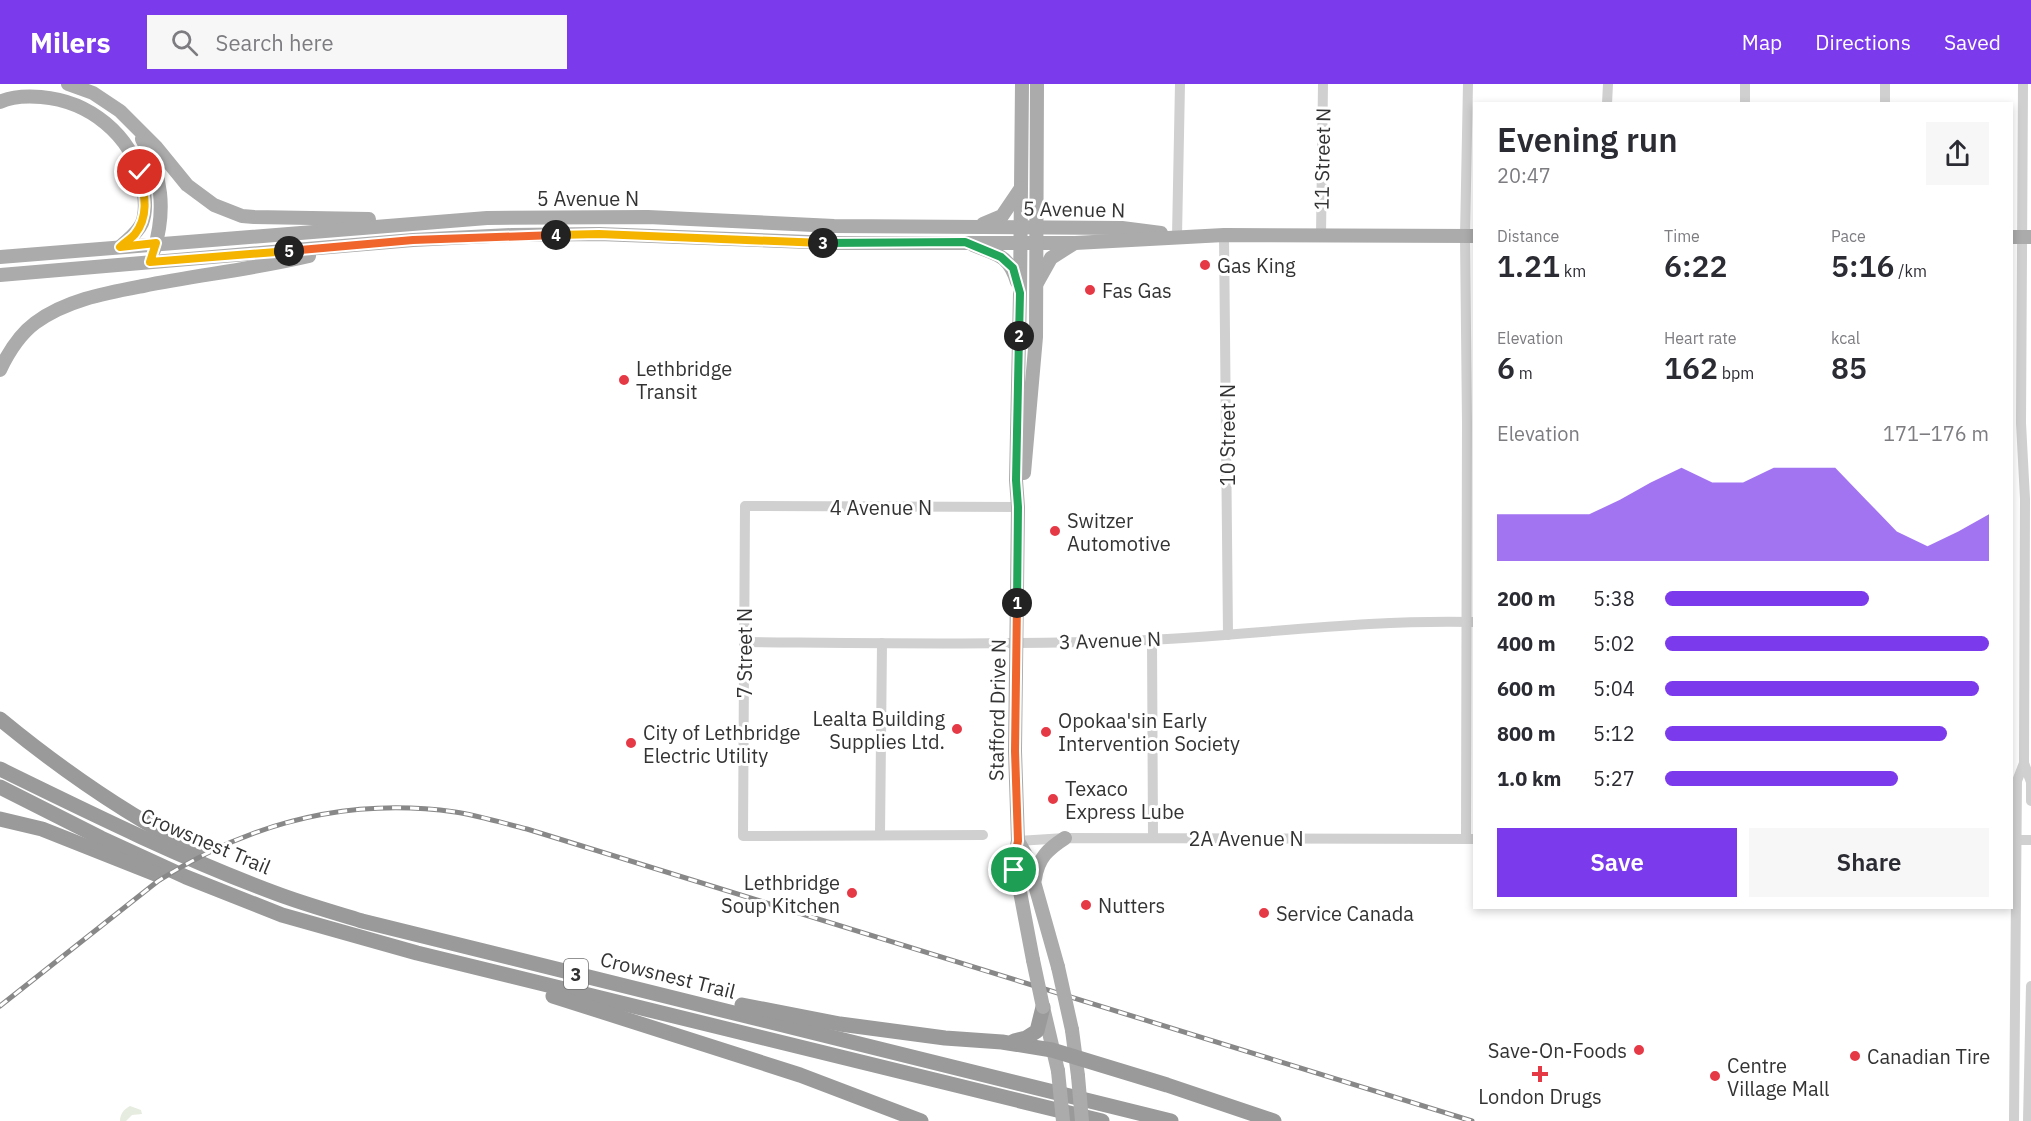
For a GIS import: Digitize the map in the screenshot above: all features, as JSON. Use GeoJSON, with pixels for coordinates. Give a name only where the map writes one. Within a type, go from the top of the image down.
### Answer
{"type":"FeatureCollection","features":[{"type":"Feature","properties":{"kind":"highway"},"geometry":{"type":"LineString","coordinates":[[0,719],[89,787],[178,841],[221,862],[362,921]]}},
{"type":"Feature","properties":{"kind":"highway","name":"Crowsnest Trail"},"geometry":{"type":"LineString","coordinates":[[0,769],[108,822],[247,882],[276,894],[362,921],[1171,1121]]}},
{"type":"Feature","properties":{"kind":"highway","name":"Crowsnest Trail"},"geometry":{"type":"LineString","coordinates":[[0,787],[101,838],[239,899],[282,915],[417,953],[1102,1121]]}},
{"type":"Feature","properties":{"kind":"highway"},"geometry":{"type":"LineString","coordinates":[[0,819],[42,830],[264,915],[338,937],[417,953],[800,1075],[921,1121]]}},
{"type":"Feature","properties":{"kind":"highway"},"geometry":{"type":"LineString","coordinates":[[522,961],[840,1024],[945,1038],[1002,1042],[1052,1050],[1274,1121]]}},
{"type":"Feature","properties":{"kind":"highway"},"geometry":{"type":"LineString","coordinates":[[1002,1042],[1026,1038],[1037,1031],[1044,1017]]}},
{"type":"Feature","properties":{"kind":"main road"},"geometry":{"type":"LineString","coordinates":[[68,84],[93,93],[120,111],[156,147],[187,186],[214,205],[231,212],[254,217],[365,218],[407,223]]}},
{"type":"Feature","properties":{"kind":"main road","name":"Stafford Drive N"},"geometry":{"type":"LineString","coordinates":[[1022,84],[1016,480],[1018,507],[1015,763],[1018,841],[1014,870],[1044,1017],[1058,1071],[1063,1121]]}},
{"type":"Feature","properties":{"kind":"main road","name":"Stafford Drive N"},"geometry":{"type":"LineString","coordinates":[[1018,507],[1023,481],[1034,368],[1037,305],[1037,84]]}},
{"type":"Feature","properties":{"kind":"main road"},"geometry":{"type":"LineString","coordinates":[[0,102],[17,97],[56,98],[93,113],[111,127],[123,141],[140,172],[145,209],[142,223],[120,247]]}},
{"type":"Feature","properties":{"kind":"main road"},"geometry":{"type":"LineString","coordinates":[[137,129],[155,164],[160,181],[162,206],[156,243],[150,262]]}},
{"type":"Feature","properties":{"kind":"main road"},"geometry":{"type":"LineString","coordinates":[[974,227],[1002,216],[1021,188]]}},
{"type":"Feature","properties":{"kind":"main road","name":"5 Avenue N"},"geometry":{"type":"LineString","coordinates":[[0,257],[487,218],[636,217],[834,226],[1129,229],[1177,236]]}},
{"type":"Feature","properties":{"kind":"main road","name":"5 Avenue N"},"geometry":{"type":"LineString","coordinates":[[0,275],[356,245],[512,235],[599,234],[834,243],[1110,243],[1177,236],[1224,235],[1470,236]]}},
{"type":"Feature","properties":{"kind":"main road"},"geometry":{"type":"LineString","coordinates":[[965,242],[1009,262],[1020,293]]}},
{"type":"Feature","properties":{"kind":"main road"},"geometry":{"type":"LineString","coordinates":[[1036,285],[1051,258],[1074,243]]}},
{"type":"Feature","properties":{"kind":"main road"},"geometry":{"type":"LineString","coordinates":[[0,370],[8,353],[27,330],[42,318],[67,305],[126,290],[194,276],[267,266],[356,245]]}},
{"type":"Feature","properties":{"kind":"main road"},"geometry":{"type":"LineString","coordinates":[[1034,884],[1040,860],[1049,849],[1065,838]]}},
{"type":"Feature","properties":{"kind":"main road","name":"Stafford Drive N"},"geometry":{"type":"LineString","coordinates":[[1018,841],[1027,857],[1058,967],[1072,1030],[1082,1121]]}},
{"type":"Feature","properties":{"kind":"street"},"geometry":{"type":"LineString","coordinates":[[1177,236],[1180,84]]}},
{"type":"Feature","properties":{"kind":"street","name":"11 Street N"},"geometry":{"type":"LineString","coordinates":[[1321,235],[1323,84]]}},
{"type":"Feature","properties":{"kind":"street"},"geometry":{"type":"LineString","coordinates":[[1468,84],[1471,422],[1470,839]]}},
{"type":"Feature","properties":{"kind":"street"},"geometry":{"type":"LineString","coordinates":[[1607,102],[1608,84]]}},
{"type":"Feature","properties":{"kind":"street"},"geometry":{"type":"LineString","coordinates":[[1745,84],[1745,102]]}},
{"type":"Feature","properties":{"kind":"street"},"geometry":{"type":"LineString","coordinates":[[1885,84],[1885,102]]}},
{"type":"Feature","properties":{"kind":"street"},"geometry":{"type":"LineString","coordinates":[[2014,1121],[2016,978],[2014,840],[2017,781],[2024,763],[2027,626],[2028,499],[2016,423],[2027,380],[2022,237],[2027,109],[2023,84]]}},
{"type":"Feature","properties":{"kind":"street","name":"10 Street N"},"geometry":{"type":"LineString","coordinates":[[1224,235],[1228,635]]}},
{"type":"Feature","properties":{"kind":"street","name":"4 Avenue N"},"geometry":{"type":"LineString","coordinates":[[745,506],[1018,507]]}},
{"type":"Feature","properties":{"kind":"street","name":"7 Street N"},"geometry":{"type":"LineString","coordinates":[[745,506],[743,836],[880,835]]}},
{"type":"Feature","properties":{"kind":"street","name":"3 Avenue N"},"geometry":{"type":"LineString","coordinates":[[744,642],[1017,644],[1228,635],[1395,622],[1470,622]]}},
{"type":"Feature","properties":{"kind":"street"},"geometry":{"type":"LineString","coordinates":[[1152,639],[1153,838]]}},
{"type":"Feature","properties":{"kind":"street"},"geometry":{"type":"LineString","coordinates":[[882,643],[880,835],[982,835]]}},
{"type":"Feature","properties":{"kind":"street"},"geometry":{"type":"LineString","coordinates":[[2024,763],[2031,782],[2031,801]]}},
{"type":"Feature","properties":{"kind":"street","name":"2A Avenue N"},"geometry":{"type":"LineString","coordinates":[[1018,841],[1065,838],[1470,839]]}},
{"type":"Feature","properties":{"kind":"street"},"geometry":{"type":"LineString","coordinates":[[2014,840],[2031,840]]}},
{"type":"Feature","properties":{"kind":"street"},"geometry":{"type":"LineString","coordinates":[[2016,978],[2031,978]]}},
{"type":"Feature","properties":{"kind":"street"},"geometry":{"type":"LineString","coordinates":[[2028,1121],[2031,986]]}},
{"type":"Feature","properties":{"kind":"shaded area"},"geometry":{"type":"Polygon","coordinates":[[[130,1106],[141,1110],[142,1114],[132,1115],[126,1121],[120,1121],[123,1112],[130,1106]]]}},
{"type":"Feature","properties":{"kind":"railway"},"geometry":{"type":"LineString","coordinates":[[0,1006],[158,881],[192,861],[228,844],[300,819],[376,808],[415,808],[455,812],[527,829],[1472,1121]]}},
{"type":"Feature","properties":{"kind":"place","name":"Gas King"},"geometry":{"type":"Point","coordinates":[1205,265]}},
{"type":"Feature","properties":{"kind":"place","name":"Fas Gas"},"geometry":{"type":"Point","coordinates":[1090,290]}},
{"type":"Feature","properties":{"kind":"place","name":"Lethbridge Transit"},"geometry":{"type":"Point","coordinates":[624,380]}},
{"type":"Feature","properties":{"kind":"place","name":"Switzer Automotive"},"geometry":{"type":"Point","coordinates":[1055,531]}},
{"type":"Feature","properties":{"kind":"place","name":"Lealta Building Supplies Ltd."},"geometry":{"type":"Point","coordinates":[957,729]}},
{"type":"Feature","properties":{"kind":"place","name":"Opokaa'sin Early Intervention Society"},"geometry":{"type":"Point","coordinates":[1046,732]}},
{"type":"Feature","properties":{"kind":"place","name":"City of Lethbridge Electric Utility"},"geometry":{"type":"Point","coordinates":[631,743]}},
{"type":"Feature","properties":{"kind":"place","name":"Texaco Express Lube"},"geometry":{"type":"Point","coordinates":[1053,799]}},
{"type":"Feature","properties":{"kind":"place","name":"Lethbridge Soup Kitchen"},"geometry":{"type":"Point","coordinates":[852,893]}},
{"type":"Feature","properties":{"kind":"place","name":"Nutters"},"geometry":{"type":"Point","coordinates":[1086,905]}},
{"type":"Feature","properties":{"kind":"place","name":"Service Canada"},"geometry":{"type":"Point","coordinates":[1264,913]}},
{"type":"Feature","properties":{"kind":"place","name":"Save-On-Foods"},"geometry":{"type":"Point","coordinates":[1639,1050]}},
{"type":"Feature","properties":{"kind":"place","name":"Canadian Tire"},"geometry":{"type":"Point","coordinates":[1855,1056]}},
{"type":"Feature","properties":{"kind":"place","name":"London Drugs"},"geometry":{"type":"Point","coordinates":[1540,1074]}},
{"type":"Feature","properties":{"kind":"place","name":"Centre Village Mall"},"geometry":{"type":"Point","coordinates":[1715,1076]}},
{"type":"Feature","properties":{"kind":"route"},"geometry":{"type":"LineString","coordinates":[[140,172],[145,209],[142,223],[120,247],[156,243],[150,262],[413,240],[512,235],[599,234],[834,243],[965,242],[1009,262],[1020,293],[1016,480],[1018,507],[1015,751],[1018,841],[1014,870]]}}]}
